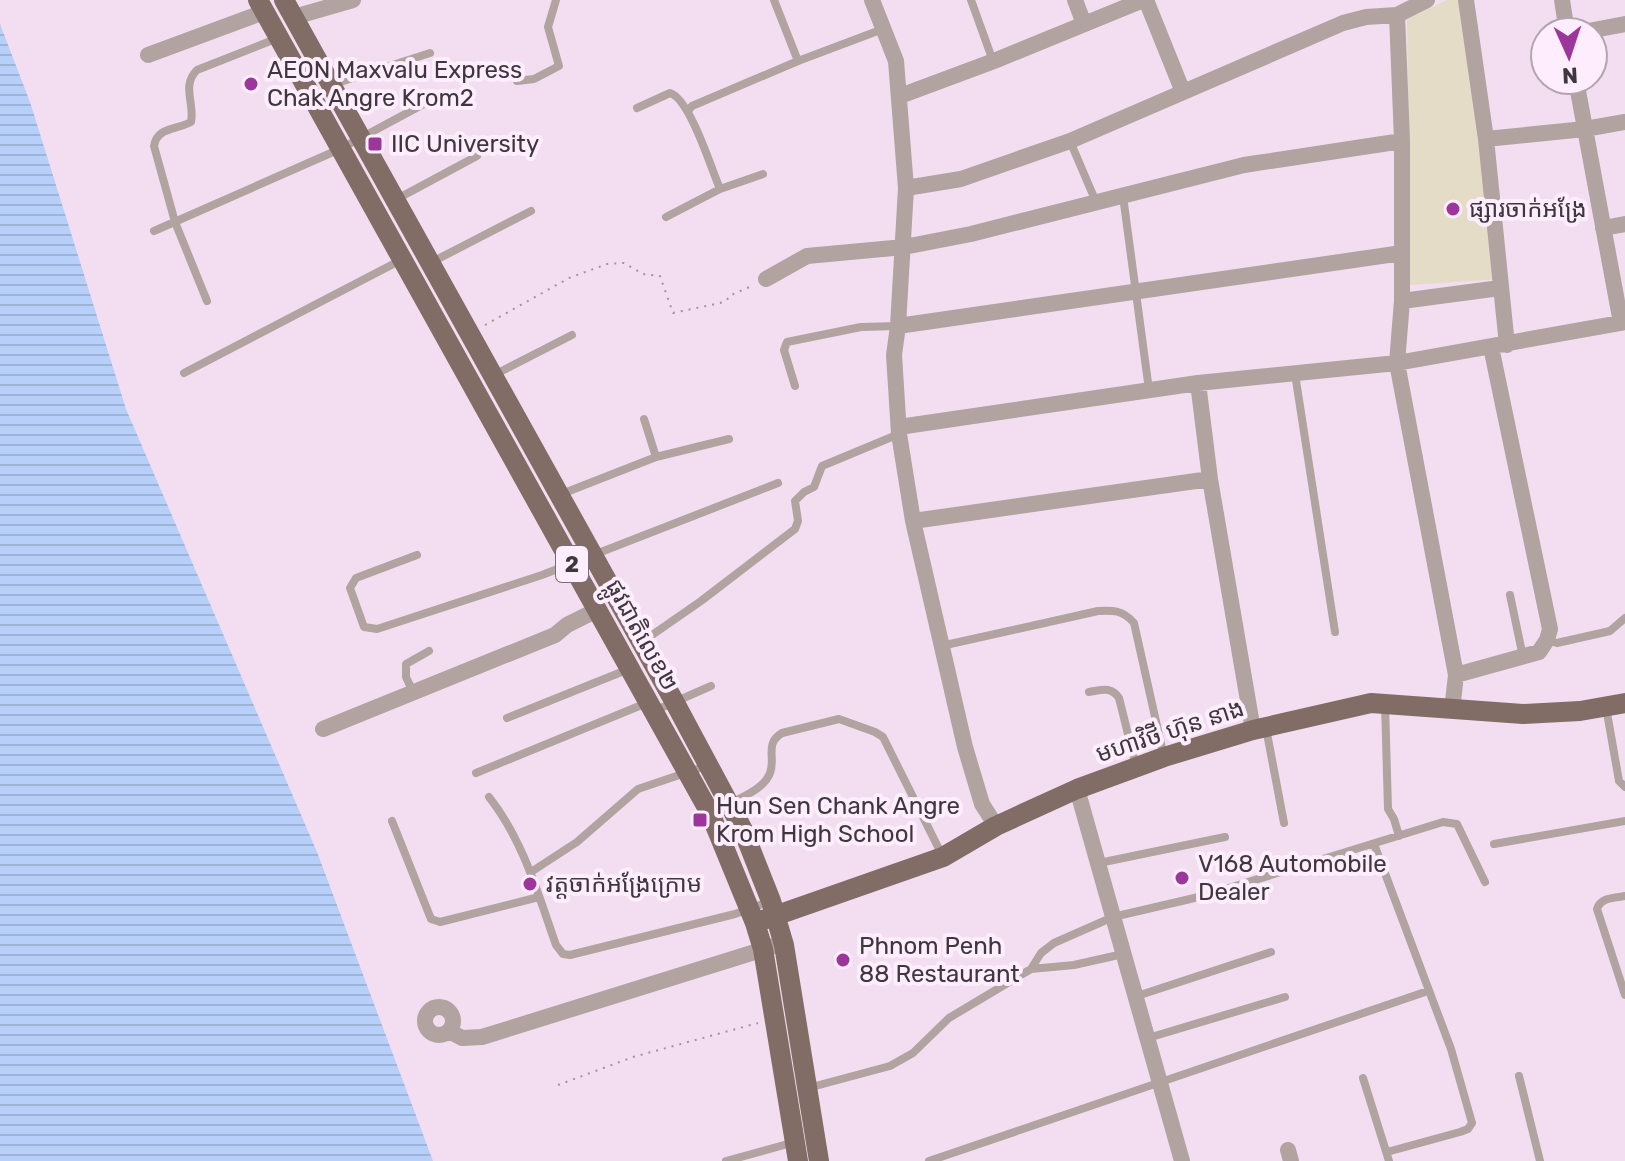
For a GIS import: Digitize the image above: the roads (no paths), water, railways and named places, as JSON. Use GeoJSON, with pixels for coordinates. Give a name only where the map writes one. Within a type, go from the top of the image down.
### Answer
{"type":"FeatureCollection","features":[{"type":"Feature","properties":{"kind":"main road","name":"ផ្លូវជាតិលេខ២"},"geometry":{"type":"LineString","coordinates":[[261,6],[710,813],[763,949],[803,1147],[819,1161]]}},
{"type":"Feature","properties":{"kind":"main road","name":"ផ្លូវជាតិលេខ២"},"geometry":{"type":"LineString","coordinates":[[289,9],[730,804],[773,908],[784,945],[807,1089],[803,1147]]}},
{"type":"Feature","properties":{"kind":"main road"},"geometry":{"type":"LineString","coordinates":[[429,309],[449,299]]}},
{"type":"Feature","properties":{"kind":"main road"},"geometry":{"type":"LineString","coordinates":[[509,453],[530,443]]}},
{"type":"Feature","properties":{"kind":"main road","name":"មហាវិថី ហ៊ុន នាង"},"geometry":{"type":"LineString","coordinates":[[752,916],[943,857],[996,826],[1077,789],[1164,757],[1260,728],[1360,704],[1385,703],[1488,713],[1555,713],[1620,705]]}},
{"type":"Feature","properties":{"kind":"street"},"geometry":{"type":"LineString","coordinates":[[289,9],[353,0]]}},
{"type":"Feature","properties":{"kind":"street"},"geometry":{"type":"LineString","coordinates":[[872,0],[896,61],[906,188],[894,355],[899,431],[913,521],[940,646],[982,804],[996,826]]}},
{"type":"Feature","properties":{"kind":"street"},"geometry":{"type":"LineString","coordinates":[[1075,0],[1084,24]]}},
{"type":"Feature","properties":{"kind":"street"},"geometry":{"type":"LineString","coordinates":[[900,96],[1144,0],[1183,92]]}},
{"type":"Feature","properties":{"kind":"street"},"geometry":{"type":"LineString","coordinates":[[906,188],[961,179],[1070,141],[1343,23],[1366,17],[1397,15],[1427,0]]}},
{"type":"Feature","properties":{"kind":"street"},"geometry":{"type":"LineString","coordinates":[[1456,675],[1539,652],[1547,640],[1550,616],[1499,346],[1500,288],[1486,139],[1466,0]]}},
{"type":"Feature","properties":{"kind":"street"},"geometry":{"type":"LineString","coordinates":[[148,55],[261,6]]}},
{"type":"Feature","properties":{"kind":"street"},"geometry":{"type":"LineString","coordinates":[[1397,15],[1402,141],[1402,301],[1397,363],[1456,675],[1452,710]]}},
{"type":"Feature","properties":{"kind":"street"},"geometry":{"type":"LineString","coordinates":[[899,431],[1198,383],[1397,363],[1623,323],[1579,96]]}},
{"type":"Feature","properties":{"kind":"street"},"geometry":{"type":"LineString","coordinates":[[1486,139],[1625,122]]}},
{"type":"Feature","properties":{"kind":"street"},"geometry":{"type":"LineString","coordinates":[[766,279],[807,256],[904,247],[971,234],[1244,165],[1402,141]]}},
{"type":"Feature","properties":{"kind":"street"},"geometry":{"type":"LineString","coordinates":[[1603,228],[1625,224]]}},
{"type":"Feature","properties":{"kind":"street"},"geometry":{"type":"LineString","coordinates":[[898,326],[1402,253]]}},
{"type":"Feature","properties":{"kind":"street"},"geometry":{"type":"LineString","coordinates":[[1402,301],[1500,288]]}},
{"type":"Feature","properties":{"kind":"street"},"geometry":{"type":"LineString","coordinates":[[1198,383],[1210,479],[1260,728]]}},
{"type":"Feature","properties":{"kind":"street"},"geometry":{"type":"LineString","coordinates":[[913,521],[1210,479]]}},
{"type":"Feature","properties":{"kind":"street"},"geometry":{"type":"LineString","coordinates":[[323,729],[555,635],[567,625],[597,610]]}},
{"type":"Feature","properties":{"kind":"street"},"geometry":{"type":"LineString","coordinates":[[1077,789],[1182,1161]]}},
{"type":"Feature","properties":{"kind":"street"},"geometry":{"type":"LineString","coordinates":[[449,1031],[462,1038],[482,1037],[784,945]]}},
{"type":"Feature","properties":{"kind":"lane"},"geometry":{"type":"LineString","coordinates":[[517,81],[534,79],[559,66],[548,27],[556,0]]}},
{"type":"Feature","properties":{"kind":"lane"},"geometry":{"type":"LineString","coordinates":[[774,0],[798,61]]}},
{"type":"Feature","properties":{"kind":"lane"},"geometry":{"type":"LineString","coordinates":[[971,0],[994,61]]}},
{"type":"Feature","properties":{"kind":"lane"},"geometry":{"type":"LineString","coordinates":[[688,111],[692,106],[798,61],[884,29]]}},
{"type":"Feature","properties":{"kind":"lane"},"geometry":{"type":"LineString","coordinates":[[207,301],[175,222],[154,146],[155,139],[161,132],[191,122],[193,112],[188,88],[191,76],[197,70],[279,38]]}},
{"type":"Feature","properties":{"kind":"lane"},"geometry":{"type":"LineString","coordinates":[[330,86],[430,53]]}},
{"type":"Feature","properties":{"kind":"lane"},"geometry":{"type":"LineString","coordinates":[[637,108],[670,93],[677,95],[688,111],[720,189]]}},
{"type":"Feature","properties":{"kind":"lane"},"geometry":{"type":"LineString","coordinates":[[154,231],[340,149],[435,98]]}},
{"type":"Feature","properties":{"kind":"lane"},"geometry":{"type":"LineString","coordinates":[[1070,141],[1096,202]]}},
{"type":"Feature","properties":{"kind":"lane"},"geometry":{"type":"LineString","coordinates":[[394,200],[477,156]]}},
{"type":"Feature","properties":{"kind":"lane"},"geometry":{"type":"LineString","coordinates":[[666,217],[720,189],[763,174]]}},
{"type":"Feature","properties":{"kind":"lane"},"geometry":{"type":"LineString","coordinates":[[1123,195],[1149,390]]}},
{"type":"Feature","properties":{"kind":"lane"},"geometry":{"type":"LineString","coordinates":[[429,263],[531,211]]}},
{"type":"Feature","properties":{"kind":"lane"},"geometry":{"type":"LineString","coordinates":[[184,373],[402,260]]}},
{"type":"Feature","properties":{"kind":"lane"},"geometry":{"type":"LineString","coordinates":[[795,386],[784,350],[787,342],[861,327],[898,326]]}},
{"type":"Feature","properties":{"kind":"lane"},"geometry":{"type":"LineString","coordinates":[[492,376],[572,335]]}},
{"type":"Feature","properties":{"kind":"lane"},"geometry":{"type":"LineString","coordinates":[[1295,373],[1335,632]]}},
{"type":"Feature","properties":{"kind":"lane"},"geometry":{"type":"LineString","coordinates":[[644,419],[656,457]]}},
{"type":"Feature","properties":{"kind":"lane"},"geometry":{"type":"LineString","coordinates":[[641,642],[701,601],[795,529],[798,521],[795,501],[814,487],[822,466],[899,431]]}},
{"type":"Feature","properties":{"kind":"lane"},"geometry":{"type":"LineString","coordinates":[[559,496],[656,457],[729,439]]}},
{"type":"Feature","properties":{"kind":"lane"},"geometry":{"type":"LineString","coordinates":[[417,555],[356,578],[352,583],[350,588],[364,627],[377,629],[458,604],[593,556],[778,483]]}},
{"type":"Feature","properties":{"kind":"lane"},"geometry":{"type":"LineString","coordinates":[[1510,595],[1523,658]]}},
{"type":"Feature","properties":{"kind":"lane"},"geometry":{"type":"LineString","coordinates":[[940,646],[1098,611],[1117,610],[1134,623],[1164,757]]}},
{"type":"Feature","properties":{"kind":"lane"},"geometry":{"type":"LineString","coordinates":[[1547,640],[1557,643],[1610,631],[1625,618]]}},
{"type":"Feature","properties":{"kind":"lane"},"geometry":{"type":"LineString","coordinates":[[413,693],[406,677],[406,664],[429,651]]}},
{"type":"Feature","properties":{"kind":"lane"},"geometry":{"type":"LineString","coordinates":[[507,718],[630,669]]}},
{"type":"Feature","properties":{"kind":"lane"},"geometry":{"type":"LineString","coordinates":[[476,773],[672,697],[711,686]]}},
{"type":"Feature","properties":{"kind":"lane"},"geometry":{"type":"LineString","coordinates":[[1089,692],[1108,689],[1119,698],[1137,767]]}},
{"type":"Feature","properties":{"kind":"lane"},"geometry":{"type":"LineString","coordinates":[[1385,703],[1388,809],[1399,836]]}},
{"type":"Feature","properties":{"kind":"lane"},"geometry":{"type":"LineString","coordinates":[[1620,705],[1619,781],[1625,787]]}},
{"type":"Feature","properties":{"kind":"lane"},"geometry":{"type":"LineString","coordinates":[[710,813],[761,785],[771,773],[771,744],[775,738],[782,733],[839,719],[883,737],[943,857]]}},
{"type":"Feature","properties":{"kind":"lane"},"geometry":{"type":"LineString","coordinates":[[1260,728],[1284,823]]}},
{"type":"Feature","properties":{"kind":"lane"},"geometry":{"type":"LineString","coordinates":[[531,872],[577,842],[638,789],[709,765]]}},
{"type":"Feature","properties":{"kind":"lane"},"geometry":{"type":"LineString","coordinates":[[489,797],[503,815],[531,872],[559,951],[570,955],[752,916]]}},
{"type":"Feature","properties":{"kind":"lane"},"geometry":{"type":"LineString","coordinates":[[392,821],[431,919],[440,922],[539,897]]}},
{"type":"Feature","properties":{"kind":"lane"},"geometry":{"type":"LineString","coordinates":[[1031,969],[1041,953],[1054,943],[1113,917],[1203,896],[1452,821],[1457,824],[1485,882]]}},
{"type":"Feature","properties":{"kind":"lane"},"geometry":{"type":"LineString","coordinates":[[1494,844],[1625,821]]}},
{"type":"Feature","properties":{"kind":"lane"},"geometry":{"type":"LineString","coordinates":[[1099,863],[1225,837]]}},
{"type":"Feature","properties":{"kind":"lane"},"geometry":{"type":"LineString","coordinates":[[1363,1078],[1388,1157],[1468,1129],[1472,1123],[1451,1049],[1374,844]]}},
{"type":"Feature","properties":{"kind":"lane"},"geometry":{"type":"LineString","coordinates":[[1625,896],[1604,899],[1597,909],[1625,995]]}},
{"type":"Feature","properties":{"kind":"lane"},"geometry":{"type":"LineString","coordinates":[[1137,996],[1271,952]]}},
{"type":"Feature","properties":{"kind":"lane"},"geometry":{"type":"LineString","coordinates":[[807,1089],[890,1066],[913,1053],[949,1018],[1031,969],[1074,965],[1123,954]]}},
{"type":"Feature","properties":{"kind":"lane"},"geometry":{"type":"LineString","coordinates":[[929,1161],[1428,991]]}},
{"type":"Feature","properties":{"kind":"lane"},"geometry":{"type":"LineString","coordinates":[[1148,1038],[1285,997]]}},
{"type":"Feature","properties":{"kind":"lane"},"geometry":{"type":"LineString","coordinates":[[1519,1076],[1540,1161]]}},
{"type":"Feature","properties":{"kind":"lane"},"geometry":{"type":"LineString","coordinates":[[726,1161],[766,1149],[803,1147]]}},
{"type":"Feature","properties":{"kind":"lane"},"geometry":{"type":"LineString","coordinates":[[766,1149],[768,1161]]}},
{"type":"Feature","properties":{"kind":"water"},"geometry":{"type":"Polygon","coordinates":[[[0,24],[30,102],[126,409],[317,852],[433,1161],[0,1161],[0,24]]]}},
{"type":"Feature","properties":{"kind":"place","name":"AEON Maxvalu Express Chak Angre Krom2"},"geometry":{"type":"Point","coordinates":[251,84]}},
{"type":"Feature","properties":{"kind":"place","name":"IIC University"},"geometry":{"type":"Point","coordinates":[375,144]}},
{"type":"Feature","properties":{"kind":"place","name":"ផ្សារចាក់អង្រែ"},"geometry":{"type":"Point","coordinates":[1453,209]}},
{"type":"Feature","properties":{"kind":"place","name":"Hun Sen Chank Angre Krom High School"},"geometry":{"type":"Point","coordinates":[700,820]}},
{"type":"Feature","properties":{"kind":"place","name":"V168 Automobile Dealer"},"geometry":{"type":"Point","coordinates":[1182,878]}},
{"type":"Feature","properties":{"kind":"place","name":"វត្តចាក់អង្រែក្រោម"},"geometry":{"type":"Point","coordinates":[530,884]}},
{"type":"Feature","properties":{"kind":"place","name":"Phnom Penh 88 Restaurant"},"geometry":{"type":"Point","coordinates":[843,960]}}]}
